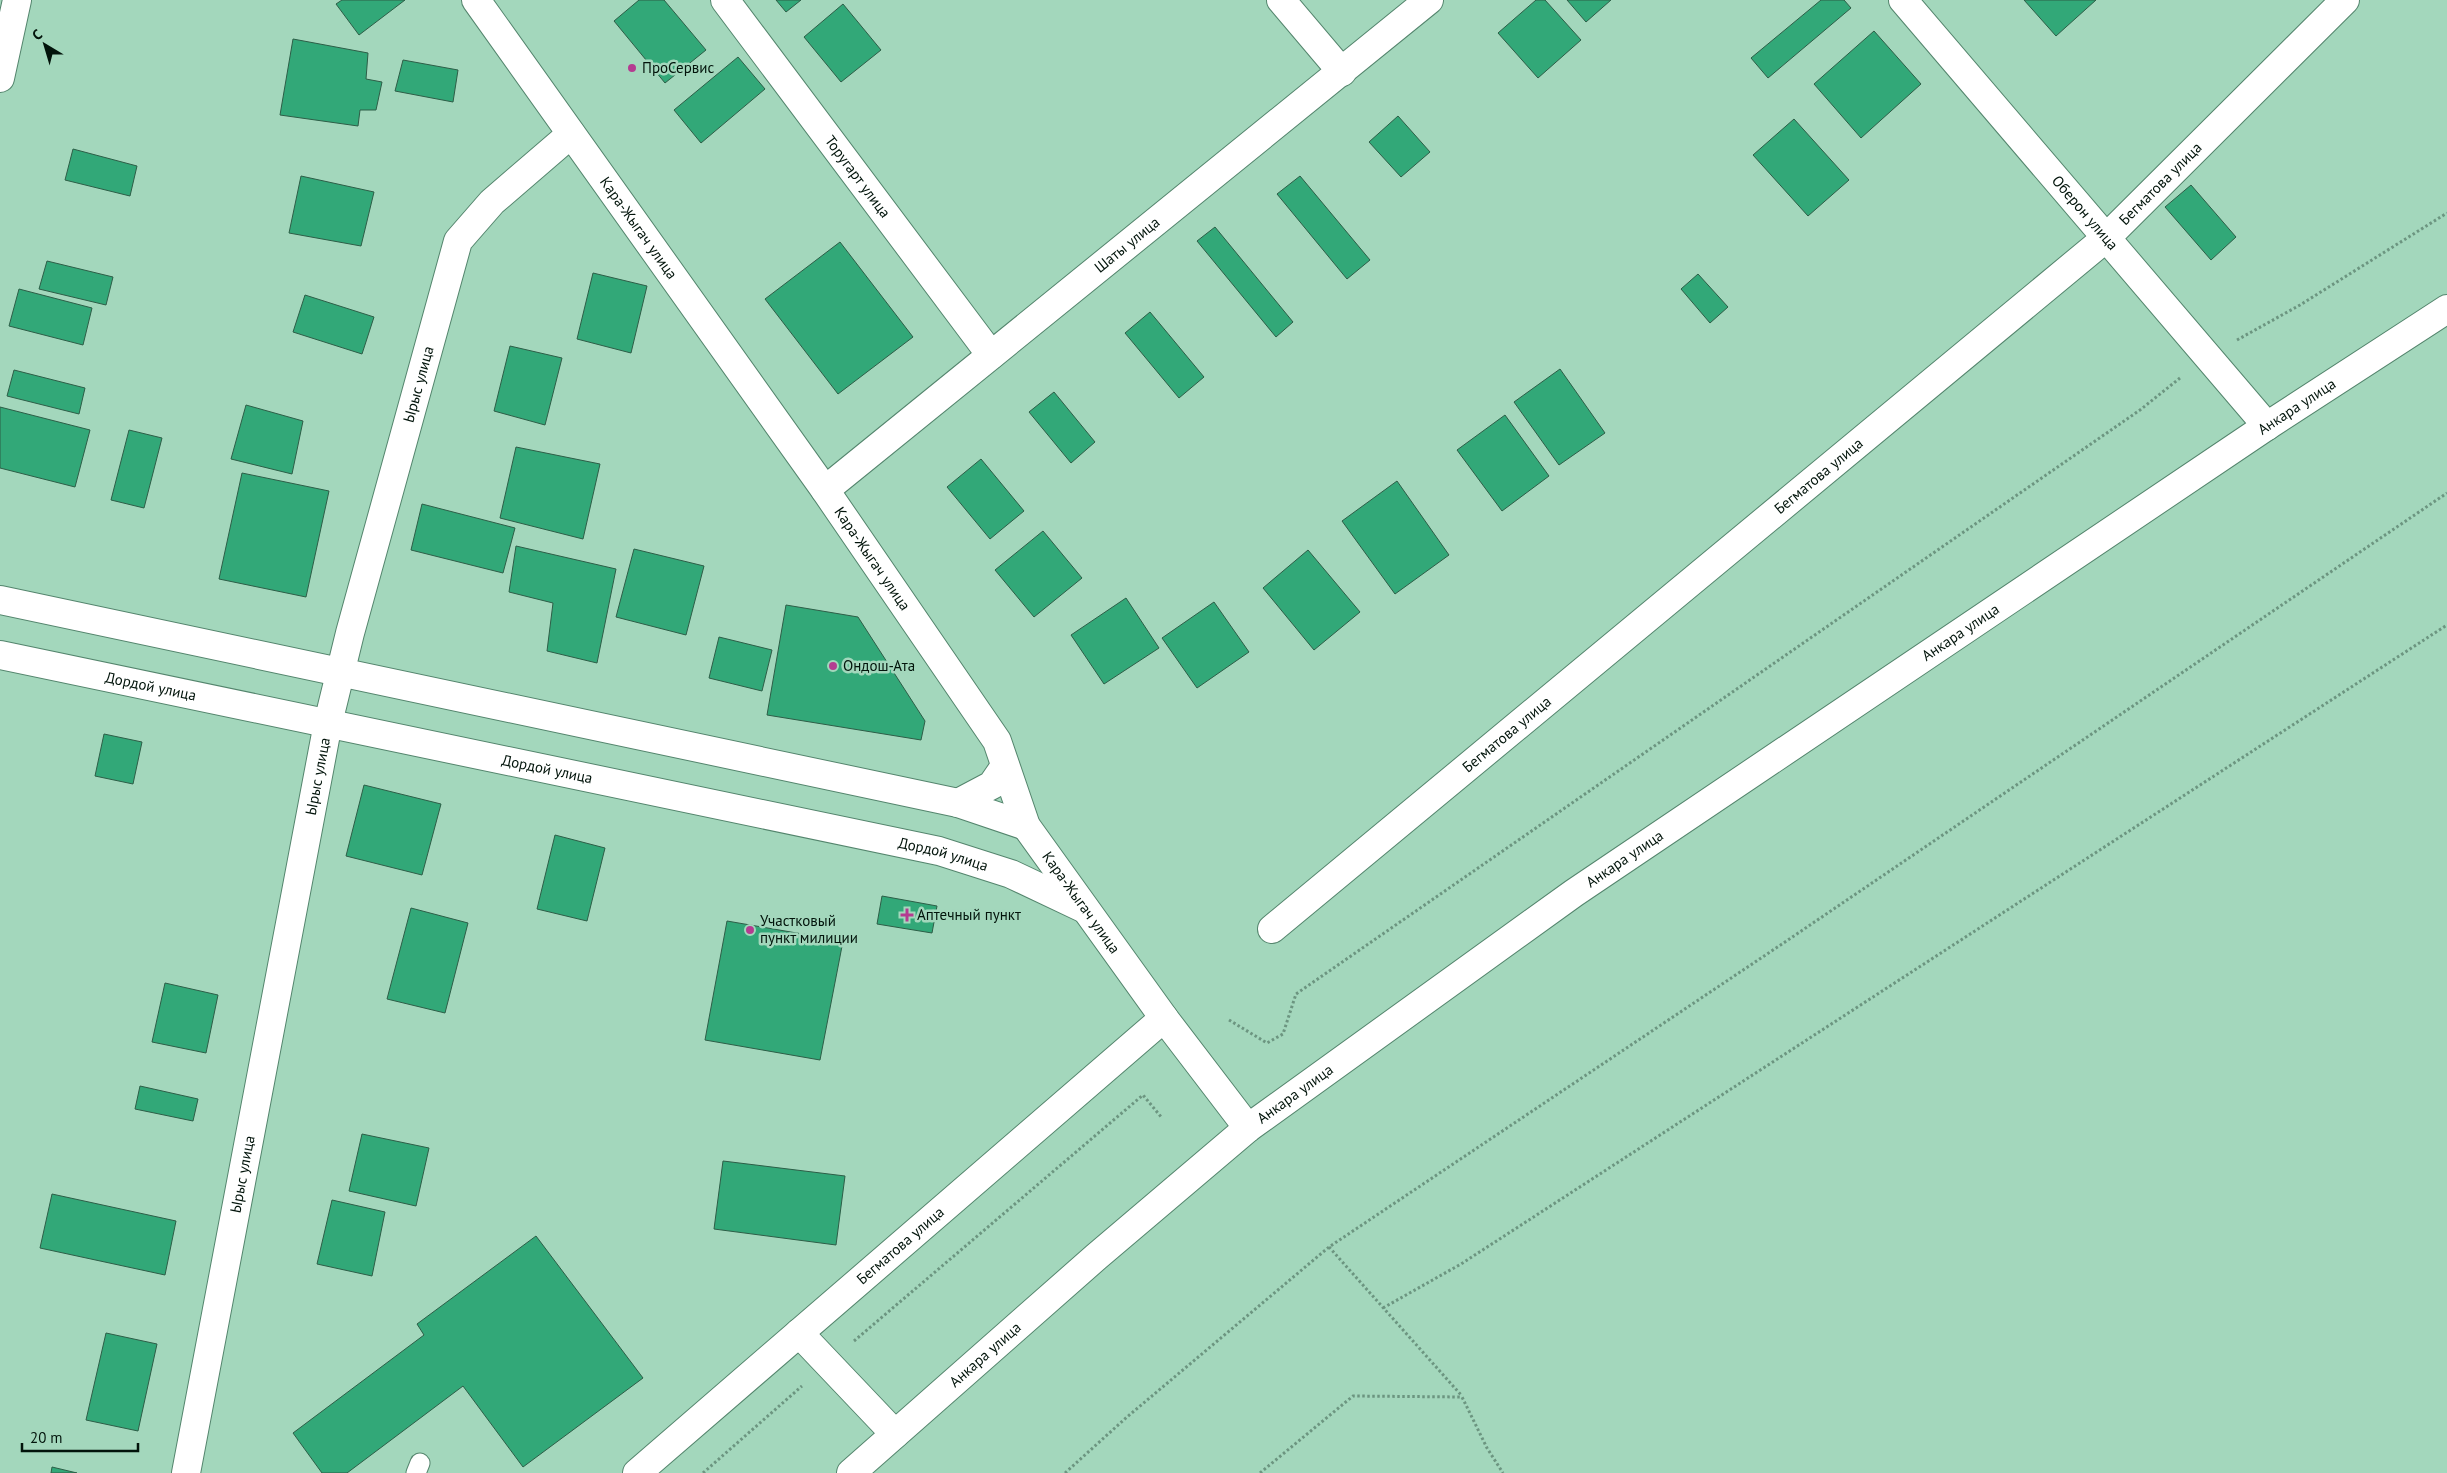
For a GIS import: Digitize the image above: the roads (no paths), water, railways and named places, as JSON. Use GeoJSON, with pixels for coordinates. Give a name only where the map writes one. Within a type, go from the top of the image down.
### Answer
{"type":"FeatureCollection","features":[{"type":"Feature","properties":{"kind":"street","name":"Кара-Жыгач улица"},"geometry":{"type":"LineString","coordinates":[[476,0],[825,490],[997,741],[1026,826],[1164,1018],[1248,1128]]}},
{"type":"Feature","properties":{"kind":"street","name":"Торугарт улица"},"geometry":{"type":"LineString","coordinates":[[725,0],[991,355]]}},
{"type":"Feature","properties":{"kind":"street"},"geometry":{"type":"LineString","coordinates":[[1281,0],[1342,72]]}},
{"type":"Feature","properties":{"kind":"street","name":"Шаты улица"},"geometry":{"type":"LineString","coordinates":[[825,490],[1429,0]]}},
{"type":"Feature","properties":{"kind":"street","name":"Оберон улица"},"geometry":{"type":"LineString","coordinates":[[1903,0],[2267,426]]}},
{"type":"Feature","properties":{"kind":"street","name":"Бегматова улица"},"geometry":{"type":"LineString","coordinates":[[1272,929],[2106,238],[2345,0]]}},
{"type":"Feature","properties":{"kind":"street"},"geometry":{"type":"LineString","coordinates":[[0,78],[10,8]]}},
{"type":"Feature","properties":{"kind":"street","name":"Ырыс улица"},"geometry":{"type":"LineString","coordinates":[[186,1473],[328,723],[340,672],[458,241],[492,202],[570,134]]}},
{"type":"Feature","properties":{"kind":"street","name":"Анкара улица"},"geometry":{"type":"LineString","coordinates":[[851,1473],[1104,1250],[1248,1128],[1574,893],[2267,426],[2447,309]]}},
{"type":"Feature","properties":{"kind":"street"},"geometry":{"type":"LineString","coordinates":[[0,600],[958,803],[1026,826]]}},
{"type":"Feature","properties":{"kind":"street","name":"Дордой улица"},"geometry":{"type":"LineString","coordinates":[[0,655],[939,851],[1011,874],[1087,910]]}},
{"type":"Feature","properties":{"kind":"street"},"geometry":{"type":"LineString","coordinates":[[958,803],[992,785],[1005,766]]}},
{"type":"Feature","properties":{"kind":"street","name":"Бегматова улица"},"geometry":{"type":"LineString","coordinates":[[637,1473],[1164,1018]]}},
{"type":"Feature","properties":{"kind":"street"},"geometry":{"type":"LineString","coordinates":[[799,1333],[895,1434]]}},
{"type":"Feature","properties":{"kind":"place","name":"ПроСервис"},"geometry":{"type":"Point","coordinates":[632,68]}},
{"type":"Feature","properties":{"kind":"place","name":"Ондош-Ата"},"geometry":{"type":"Point","coordinates":[833,666]}},
{"type":"Feature","properties":{"kind":"place","name":"Аптечный пункт"},"geometry":{"type":"Point","coordinates":[907,915]}},
{"type":"Feature","properties":{"kind":"place","name":"Участковый пункт милиции"},"geometry":{"type":"Point","coordinates":[750,930]}}]}
